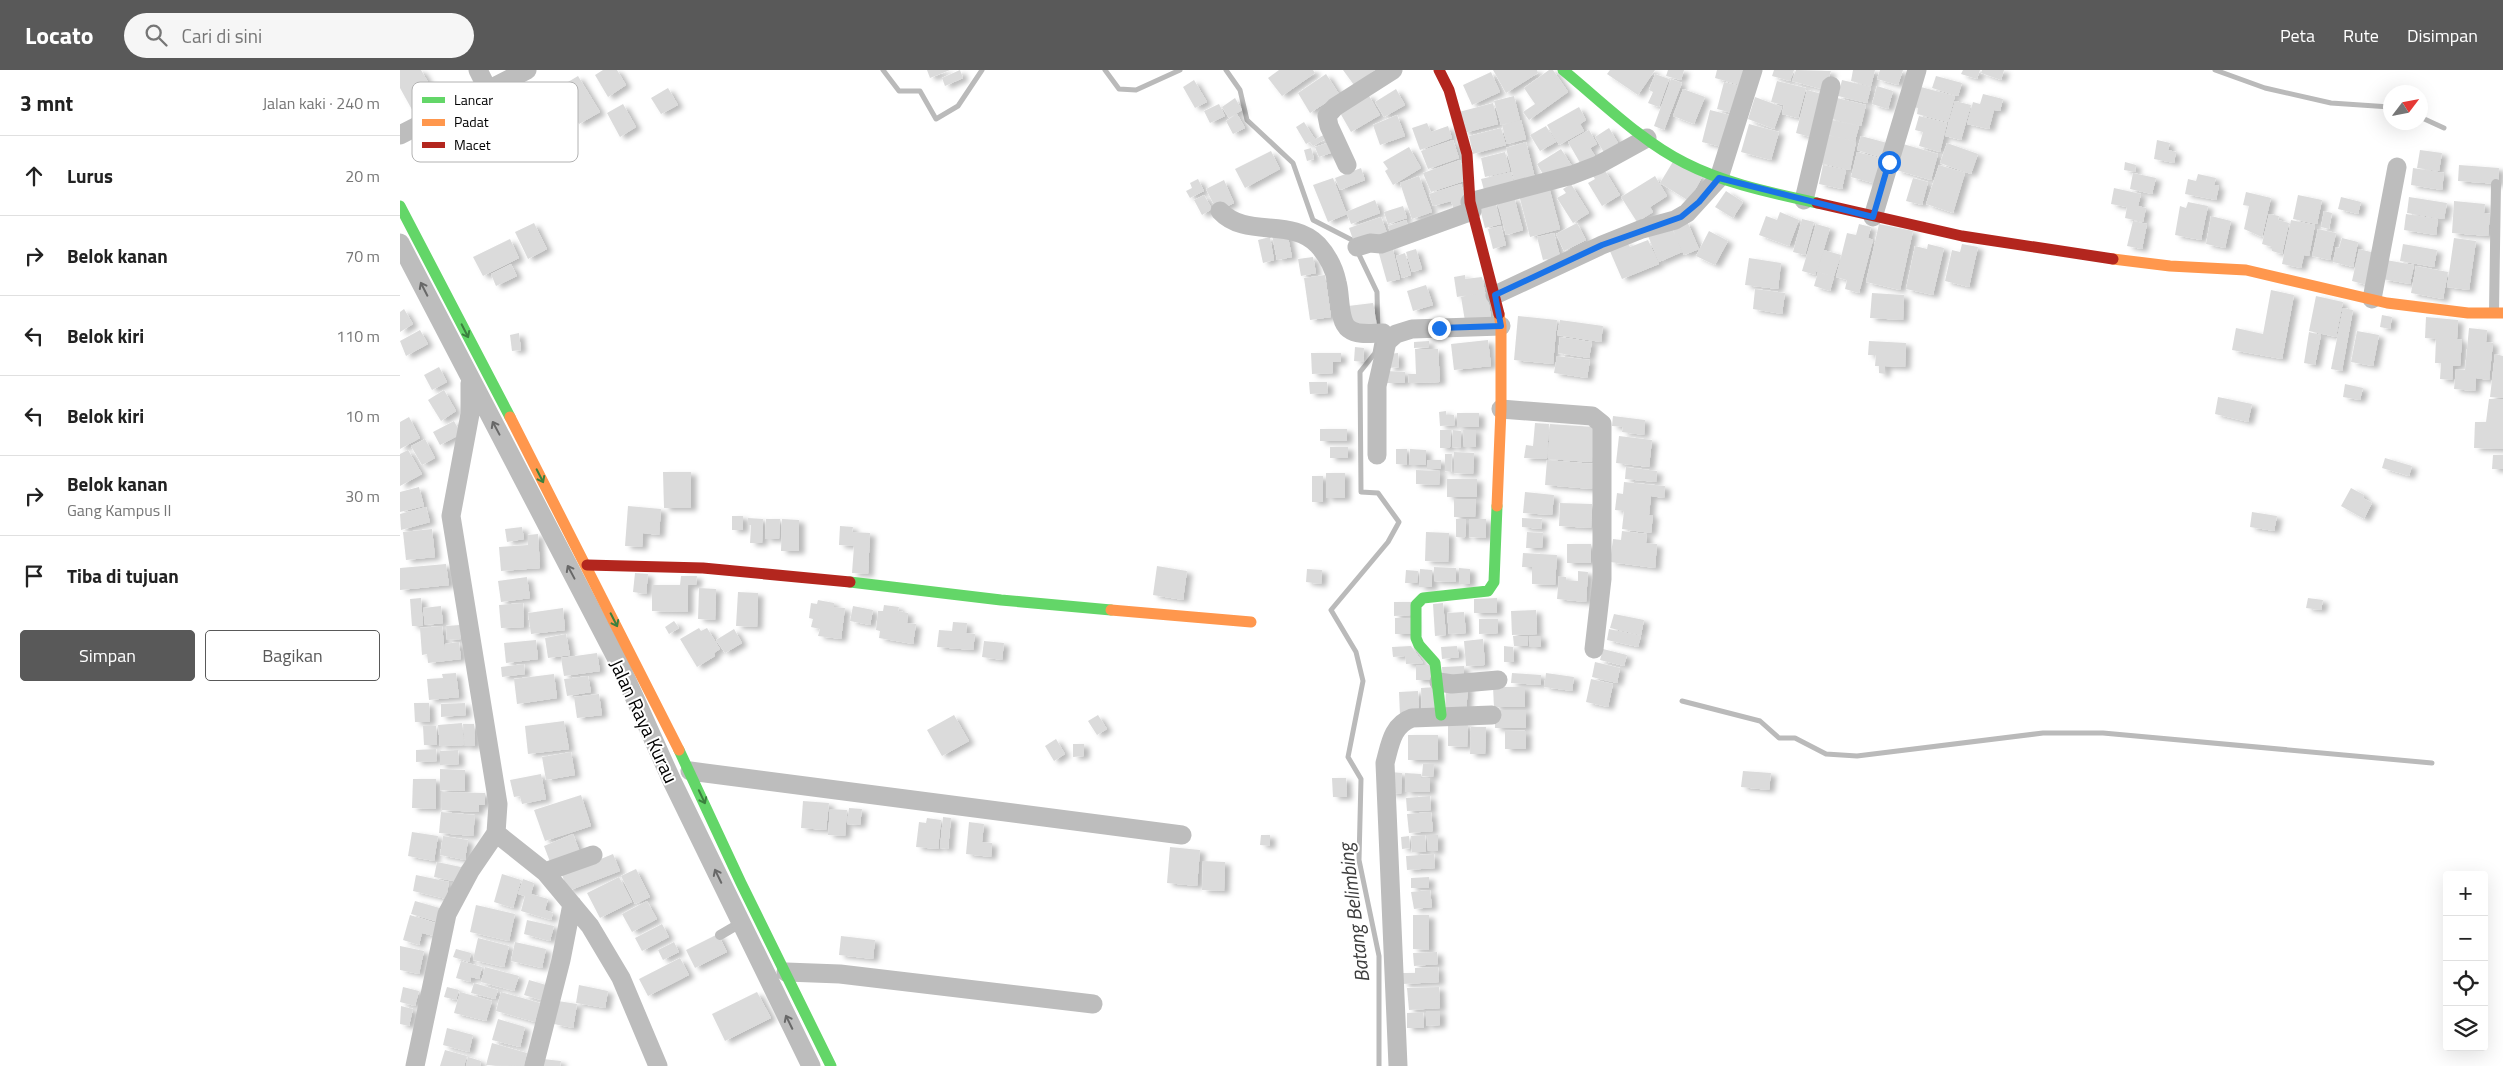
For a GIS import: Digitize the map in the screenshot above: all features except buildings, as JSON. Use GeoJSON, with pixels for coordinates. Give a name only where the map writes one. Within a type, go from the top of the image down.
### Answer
{"type":"FeatureCollection","features":[{"type":"Feature","properties":{"kind":"street"},"geometry":{"type":"LineString","coordinates":[[478,70],[484,82]]}},
{"type":"Feature","properties":{"kind":"street"},"geometry":{"type":"LineString","coordinates":[[504,82],[527,70]]}},
{"type":"Feature","properties":{"kind":"street"},"geometry":{"type":"LineString","coordinates":[[1347,164],[1329,126],[1327,116],[1335,107],[1393,70]]}},
{"type":"Feature","properties":{"kind":"street"},"geometry":{"type":"LineString","coordinates":[[1439,70],[1449,90],[1467,154],[1471,206],[1495,295],[1501,326],[1501,410],[1494,582],[1488,591],[1482,593],[1423,598],[1416,604],[1415,632],[1417,642],[1435,663],[1439,682],[1441,716]]}},
{"type":"Feature","properties":{"kind":"street"},"geometry":{"type":"LineString","coordinates":[[1563,70],[1647,138],[1684,162],[1719,178],[1873,217],[1962,236],[2050,251],[2170,266],[2246,270],[2372,299],[2422,308],[2498,313]]}},
{"type":"Feature","properties":{"kind":"street"},"geometry":{"type":"LineString","coordinates":[[1495,295],[1602,245],[1681,217],[1699,202],[1719,178],[1752,70]]}},
{"type":"Feature","properties":{"kind":"street"},"geometry":{"type":"LineString","coordinates":[[1873,217],[1916,70]]}},
{"type":"Feature","properties":{"kind":"street"},"geometry":{"type":"LineString","coordinates":[[1804,200],[1831,86]]}},
{"type":"Feature","properties":{"kind":"street"},"geometry":{"type":"LineString","coordinates":[[400,135],[412,129]]}},
{"type":"Feature","properties":{"kind":"street"},"geometry":{"type":"LineString","coordinates":[[1357,247],[1370,243],[1381,244],[1471,206],[1572,175],[1598,165],[1647,138]]}},
{"type":"Feature","properties":{"kind":"street"},"geometry":{"type":"LineString","coordinates":[[2372,299],[2397,167]]}},
{"type":"Feature","properties":{"kind":"street"},"geometry":{"type":"LineString","coordinates":[[400,206],[587,566],[690,771],[831,1066]]}},
{"type":"Feature","properties":{"kind":"street"},"geometry":{"type":"LineString","coordinates":[[1220,211],[1225,216],[1243,224],[1276,230],[1295,230],[1316,243],[1328,256],[1337,281],[1342,316],[1348,328],[1358,333],[1385,337],[1412,329],[1501,326]]}},
{"type":"Feature","properties":{"kind":"street","name":"Jalan Raya Kurau"},"geometry":{"type":"LineString","coordinates":[[400,243],[619,663],[672,782],[810,1066]]}},
{"type":"Feature","properties":{"kind":"street"},"geometry":{"type":"LineString","coordinates":[[1377,455],[1377,386],[1385,337]]}},
{"type":"Feature","properties":{"kind":"street","name":"Jalan Raya Kurau"},"geometry":{"type":"LineString","coordinates":[[470,379],[470,414],[451,516],[498,804],[496,833]]}},
{"type":"Feature","properties":{"kind":"street"},"geometry":{"type":"LineString","coordinates":[[1501,410],[1592,416],[1602,424],[1602,579],[1594,648]]}},
{"type":"Feature","properties":{"kind":"street"},"geometry":{"type":"LineString","coordinates":[[587,566],[740,571],[1002,600],[1251,622]]}},
{"type":"Feature","properties":{"kind":"street"},"geometry":{"type":"LineString","coordinates":[[1439,682],[1452,684],[1498,680]]}},
{"type":"Feature","properties":{"kind":"street"},"geometry":{"type":"LineString","coordinates":[[1398,1066],[1386,763],[1391,738],[1401,723],[1412,718],[1492,715]]}},
{"type":"Feature","properties":{"kind":"street"},"geometry":{"type":"LineString","coordinates":[[690,771],[1182,835]]}},
{"type":"Feature","properties":{"kind":"street"},"geometry":{"type":"LineString","coordinates":[[415,1066],[447,914],[470,871],[496,833],[545,872],[590,926],[621,978],[658,1066]]}},
{"type":"Feature","properties":{"kind":"street"},"geometry":{"type":"LineString","coordinates":[[545,872],[593,856]]}},
{"type":"Feature","properties":{"kind":"street"},"geometry":{"type":"LineString","coordinates":[[534,1066],[561,960],[572,904]]}},
{"type":"Feature","properties":{"kind":"street"},"geometry":{"type":"LineString","coordinates":[[786,972],[840,974],[1093,1004]]}},
{"type":"Feature","properties":{"kind":"lane"},"geometry":{"type":"LineString","coordinates":[[2496,184],[2498,313]]}},
{"type":"Feature","properties":{"kind":"lane"},"geometry":{"type":"LineString","coordinates":[[720,935],[758,913]]}},
{"type":"Feature","properties":{"kind":"waterway","name":"Batang Belimbing"},"geometry":{"type":"LineString","coordinates":[[883,70],[899,91],[920,91],[936,119],[958,106],[982,70]]}},
{"type":"Feature","properties":{"kind":"waterway","name":"Batang Belimbing"},"geometry":{"type":"LineString","coordinates":[[1105,70],[1119,89],[1136,90],[1180,70]]}},
{"type":"Feature","properties":{"kind":"waterway","name":"Batang Belimbing"},"geometry":{"type":"LineString","coordinates":[[1226,70],[1240,90],[1247,120],[1293,163],[1313,220],[1352,240],[1377,292],[1378,337],[1375,353],[1360,372],[1361,492],[1378,493],[1399,522],[1388,542],[1331,610],[1356,652],[1363,681],[1348,757],[1361,779],[1359,860],[1379,956],[1379,1066]]}},
{"type":"Feature","properties":{"kind":"waterway"},"geometry":{"type":"LineString","coordinates":[[2215,70],[2265,88],[2331,103],[2383,107]]}},
{"type":"Feature","properties":{"kind":"waterway"},"geometry":{"type":"LineString","coordinates":[[2428,121],[2444,128]]}},
{"type":"Feature","properties":{"kind":"waterway"},"geometry":{"type":"LineString","coordinates":[[1682,701],[1760,721],[1779,738],[1795,738],[1826,754],[1857,756],[2043,733],[2103,733],[2432,763]]}},
{"type":"Feature","properties":{"kind":"traffic: fast"},"geometry":{"type":"LineString","coordinates":[[1563,70],[1638,133],[1685,163],[1733,182],[1817,203]]}},
{"type":"Feature","properties":{"kind":"traffic: fast"},"geometry":{"type":"LineString","coordinates":[[400,206],[510,417]]}},
{"type":"Feature","properties":{"kind":"traffic: fast"},"geometry":{"type":"LineString","coordinates":[[1441,715],[1435,663],[1419,645],[1416,638],[1416,605],[1423,598],[1488,591],[1494,582],[1497,506]]}},
{"type":"Feature","properties":{"kind":"traffic: fast"},"geometry":{"type":"LineString","coordinates":[[850,582],[1001,600],[1111,610]]}},
{"type":"Feature","properties":{"kind":"traffic: fast"},"geometry":{"type":"LineString","coordinates":[[679,750],[741,883],[831,1066]]}},
{"type":"Feature","properties":{"kind":"traffic: slow"},"geometry":{"type":"LineString","coordinates":[[2113,259],[2170,266],[2246,270],[2387,303],[2468,313],[2503,313]]}},
{"type":"Feature","properties":{"kind":"traffic: slow"},"geometry":{"type":"LineString","coordinates":[[1497,506],[1501,409],[1501,326],[1499,314]]}},
{"type":"Feature","properties":{"kind":"traffic: slow"},"geometry":{"type":"LineString","coordinates":[[510,417],[679,750]]}},
{"type":"Feature","properties":{"kind":"traffic: slow"},"geometry":{"type":"LineString","coordinates":[[1111,610],[1251,622]]}},
{"type":"Feature","properties":{"kind":"traffic: jam"},"geometry":{"type":"LineString","coordinates":[[1439,70],[1449,90],[1467,154],[1470,202],[1499,314]]}},
{"type":"Feature","properties":{"kind":"traffic: jam"},"geometry":{"type":"LineString","coordinates":[[1817,203],[1962,236],[2113,259]]}},
{"type":"Feature","properties":{"kind":"traffic: jam"},"geometry":{"type":"LineString","coordinates":[[587,565],[703,568],[850,582]]}},
{"type":"Feature","properties":{"kind":"route"},"geometry":{"type":"LineString","coordinates":[[1439,328],[1501,326],[1495,295],[1602,245],[1675,220],[1687,214],[1719,178],[1873,217],[1889,162]]}}]}
